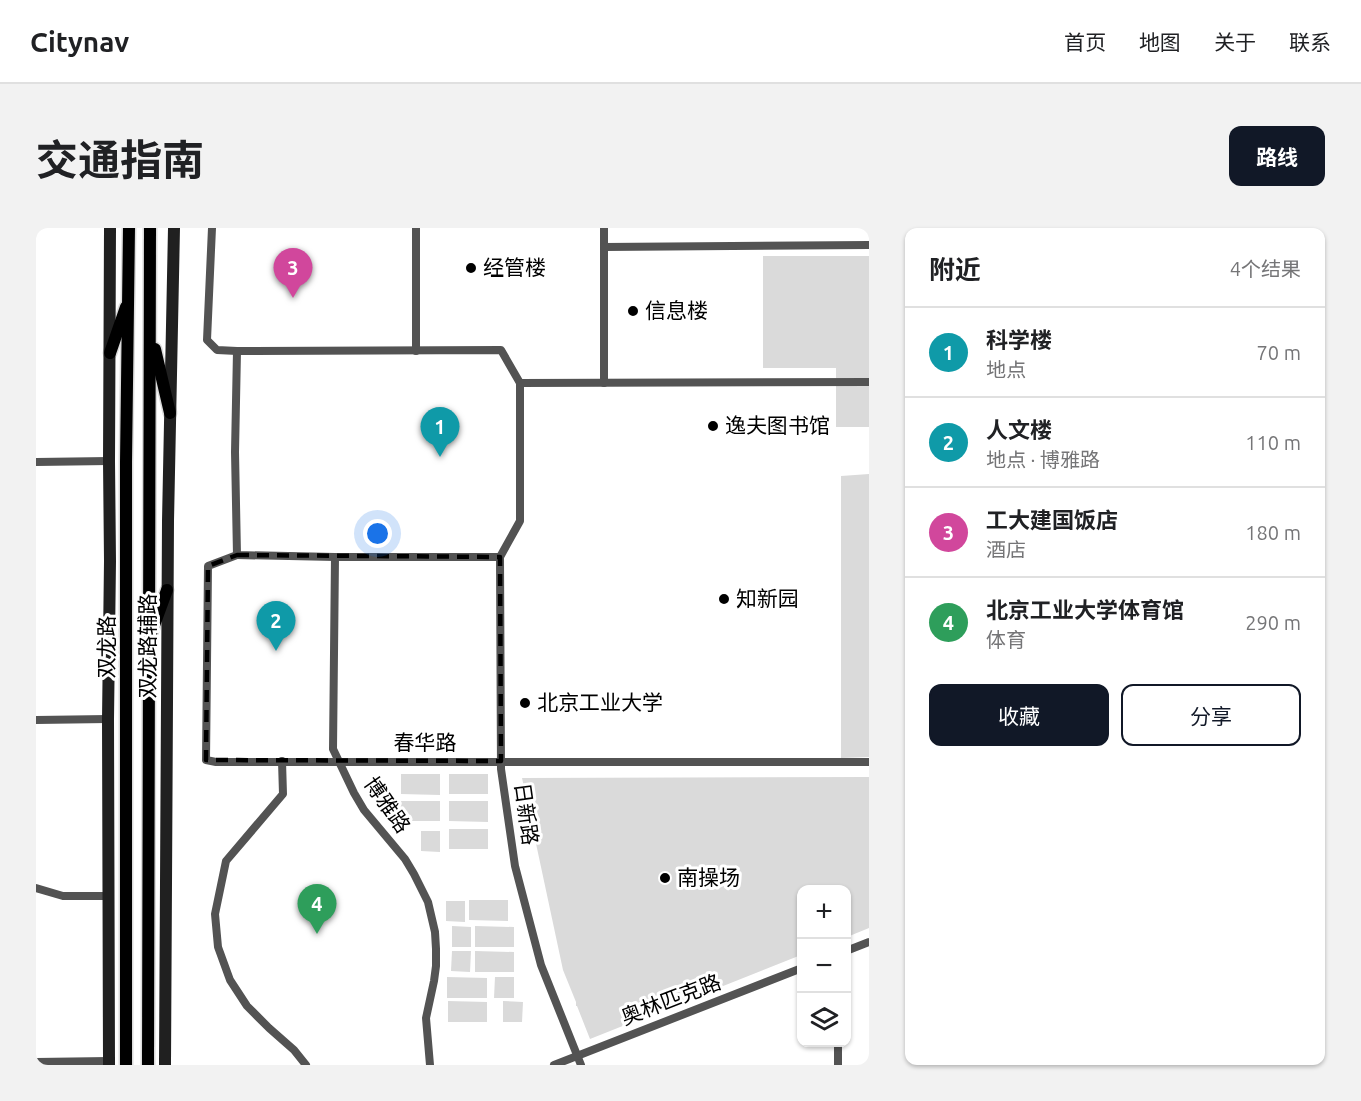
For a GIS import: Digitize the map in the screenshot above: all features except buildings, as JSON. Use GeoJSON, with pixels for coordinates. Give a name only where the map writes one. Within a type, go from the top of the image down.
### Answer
{"type":"FeatureCollection","features":[{"type":"Feature","properties":{"kind":"main road","name":"双龙路辅路"},"geometry":{"type":"LineString","coordinates":[[109,1063],[110,228]]}},
{"type":"Feature","properties":{"kind":"main road","name":"双龙路"},"geometry":{"type":"LineString","coordinates":[[126,1065],[126,462],[129,228]]}},
{"type":"Feature","properties":{"kind":"main road","name":"双龙路"},"geometry":{"type":"LineString","coordinates":[[148,1065],[150,228]]}},
{"type":"Feature","properties":{"kind":"main road","name":"双龙路辅路"},"geometry":{"type":"LineString","coordinates":[[165,1065],[167,590],[174,228]]}},
{"type":"Feature","properties":{"kind":"main road"},"geometry":{"type":"LineString","coordinates":[[110,353],[129,297]]}},
{"type":"Feature","properties":{"kind":"main road"},"geometry":{"type":"LineString","coordinates":[[150,328],[170,413]]}},
{"type":"Feature","properties":{"kind":"main road"},"geometry":{"type":"LineString","coordinates":[[149,640],[167,590]]}},
{"type":"Feature","properties":{"kind":"street"},"geometry":{"type":"LineString","coordinates":[[212,228],[207,340],[217,350],[501,350],[520,384],[520,521],[500,557],[237,555],[235,452],[237,351]]}},
{"type":"Feature","properties":{"kind":"street"},"geometry":{"type":"LineString","coordinates":[[416,228],[416,351]]}},
{"type":"Feature","properties":{"kind":"street"},"geometry":{"type":"LineString","coordinates":[[604,228],[604,383]]}},
{"type":"Feature","properties":{"kind":"street"},"geometry":{"type":"LineString","coordinates":[[604,247],[869,245]]}},
{"type":"Feature","properties":{"kind":"street"},"geometry":{"type":"LineString","coordinates":[[520,384],[869,382]]}},
{"type":"Feature","properties":{"kind":"street"},"geometry":{"type":"LineString","coordinates":[[36,462],[109,461]]}},
{"type":"Feature","properties":{"kind":"street","name":"春华路"},"geometry":{"type":"LineString","coordinates":[[237,555],[208,566],[206,760],[869,762]]}},
{"type":"Feature","properties":{"kind":"street","name":"博雅路"},"geometry":{"type":"LineString","coordinates":[[335,557],[333,749],[364,810],[405,859],[428,902],[435,932],[436,966],[426,1018],[430,1065]]}},
{"type":"Feature","properties":{"kind":"street","name":"日新路"},"geometry":{"type":"LineString","coordinates":[[500,557],[501,761],[515,866],[541,965],[581,1065]]}},
{"type":"Feature","properties":{"kind":"street"},"geometry":{"type":"LineString","coordinates":[[36,720],[108,719]]}},
{"type":"Feature","properties":{"kind":"street"},"geometry":{"type":"LineString","coordinates":[[282,761],[283,794],[226,861],[215,914],[218,947],[230,980],[247,1006],[294,1050],[306,1065]]}},
{"type":"Feature","properties":{"kind":"street"},"geometry":{"type":"LineString","coordinates":[[36,888],[63,896],[108,896]]}},
{"type":"Feature","properties":{"kind":"street"},"geometry":{"type":"LineString","coordinates":[[851,949],[869,942]]}},
{"type":"Feature","properties":{"kind":"street","name":"奥林匹克路"},"geometry":{"type":"LineString","coordinates":[[554,1065],[797,970]]}},
{"type":"Feature","properties":{"kind":"street"},"geometry":{"type":"LineString","coordinates":[[838,1047],[838,1065]]}},
{"type":"Feature","properties":{"kind":"street"},"geometry":{"type":"LineString","coordinates":[[36,1062],[109,1063]]}},
{"type":"Feature","properties":{"kind":"highlighted area"},"geometry":{"type":"Polygon","coordinates":[[[237,555],[500,557],[501,761],[206,760],[208,566],[237,555]]]}},
{"type":"Feature","properties":{"kind":"shaded area"},"geometry":{"type":"Polygon","coordinates":[[[763,256],[869,256],[869,427],[836,427],[836,368],[763,368],[763,256]]]}},
{"type":"Feature","properties":{"kind":"shaded area"},"geometry":{"type":"Polygon","coordinates":[[[869,474],[869,757],[841,758],[841,476],[869,474]]]}},
{"type":"Feature","properties":{"kind":"shaded area"},"geometry":{"type":"Polygon","coordinates":[[[401,774],[440,774],[440,795],[401,794],[401,774]]]}},
{"type":"Feature","properties":{"kind":"shaded area"},"geometry":{"type":"Polygon","coordinates":[[[449,774],[488,774],[488,794],[449,794],[449,774]]]}},
{"type":"Feature","properties":{"kind":"shaded area"},"geometry":{"type":"Polygon","coordinates":[[[869,777],[869,928],[851,935],[851,885],[797,885],[797,957],[590,1039],[563,970],[522,778],[869,777]]]}},
{"type":"Feature","properties":{"kind":"shaded area"},"geometry":{"type":"Polygon","coordinates":[[[401,801],[440,801],[440,821],[400,821],[401,801]]]}},
{"type":"Feature","properties":{"kind":"shaded area"},"geometry":{"type":"Polygon","coordinates":[[[449,801],[488,801],[488,822],[449,821],[449,801]]]}},
{"type":"Feature","properties":{"kind":"shaded area"},"geometry":{"type":"Polygon","coordinates":[[[449,829],[488,829],[488,849],[449,849],[449,829]]]}},
{"type":"Feature","properties":{"kind":"shaded area"},"geometry":{"type":"Polygon","coordinates":[[[421,831],[440,831],[440,852],[421,851],[421,831]]]}},
{"type":"Feature","properties":{"kind":"shaded area"},"geometry":{"type":"Polygon","coordinates":[[[469,900],[508,900],[508,921],[469,920],[469,900]]]}},
{"type":"Feature","properties":{"kind":"shaded area"},"geometry":{"type":"Polygon","coordinates":[[[446,901],[465,901],[465,922],[446,921],[446,901]]]}},
{"type":"Feature","properties":{"kind":"shaded area"},"geometry":{"type":"Polygon","coordinates":[[[452,926],[471,927],[471,947],[452,947],[452,926]]]}},
{"type":"Feature","properties":{"kind":"shaded area"},"geometry":{"type":"Polygon","coordinates":[[[475,926],[514,927],[514,947],[475,947],[475,926]]]}},
{"type":"Feature","properties":{"kind":"shaded area"},"geometry":{"type":"Polygon","coordinates":[[[452,951],[471,951],[470,972],[451,971],[452,951]]]}},
{"type":"Feature","properties":{"kind":"shaded area"},"geometry":{"type":"Polygon","coordinates":[[[475,951],[514,952],[514,972],[475,972],[475,951]]]}},
{"type":"Feature","properties":{"kind":"shaded area"},"geometry":{"type":"Polygon","coordinates":[[[447,977],[487,978],[487,998],[447,998],[447,977]]]}},
{"type":"Feature","properties":{"kind":"shaded area"},"geometry":{"type":"Polygon","coordinates":[[[495,977],[514,977],[514,998],[494,998],[495,977]]]}},
{"type":"Feature","properties":{"kind":"shaded area"},"geometry":{"type":"Polygon","coordinates":[[[448,1001],[487,1002],[487,1022],[448,1022],[448,1001]]]}},
{"type":"Feature","properties":{"kind":"shaded area"},"geometry":{"type":"Polygon","coordinates":[[[503,1001],[523,1002],[522,1022],[503,1022],[503,1001]]]}},
{"type":"Feature","properties":{"kind":"place","name":"经管楼"},"geometry":{"type":"Point","coordinates":[471,268]}},
{"type":"Feature","properties":{"kind":"place","name":"工大建国饭店"},"geometry":{"type":"Point","coordinates":[293,298]}},
{"type":"Feature","properties":{"kind":"place","name":"信息楼"},"geometry":{"type":"Point","coordinates":[633,311]}},
{"type":"Feature","properties":{"kind":"place","name":"逸夫图书馆"},"geometry":{"type":"Point","coordinates":[713,426]}},
{"type":"Feature","properties":{"kind":"place","name":"科学楼"},"geometry":{"type":"Point","coordinates":[440,457]}},
{"type":"Feature","properties":{"kind":"place","name":"知新园"},"geometry":{"type":"Point","coordinates":[724,599]}},
{"type":"Feature","properties":{"kind":"place","name":"人文楼"},"geometry":{"type":"Point","coordinates":[276,651]}},
{"type":"Feature","properties":{"kind":"place","name":"北京工业大学"},"geometry":{"type":"Point","coordinates":[525,703]}},
{"type":"Feature","properties":{"kind":"place","name":"南操场"},"geometry":{"type":"Point","coordinates":[665,878]}},
{"type":"Feature","properties":{"kind":"place","name":"北京工业大学体育馆"},"geometry":{"type":"Point","coordinates":[317,934]}}]}
